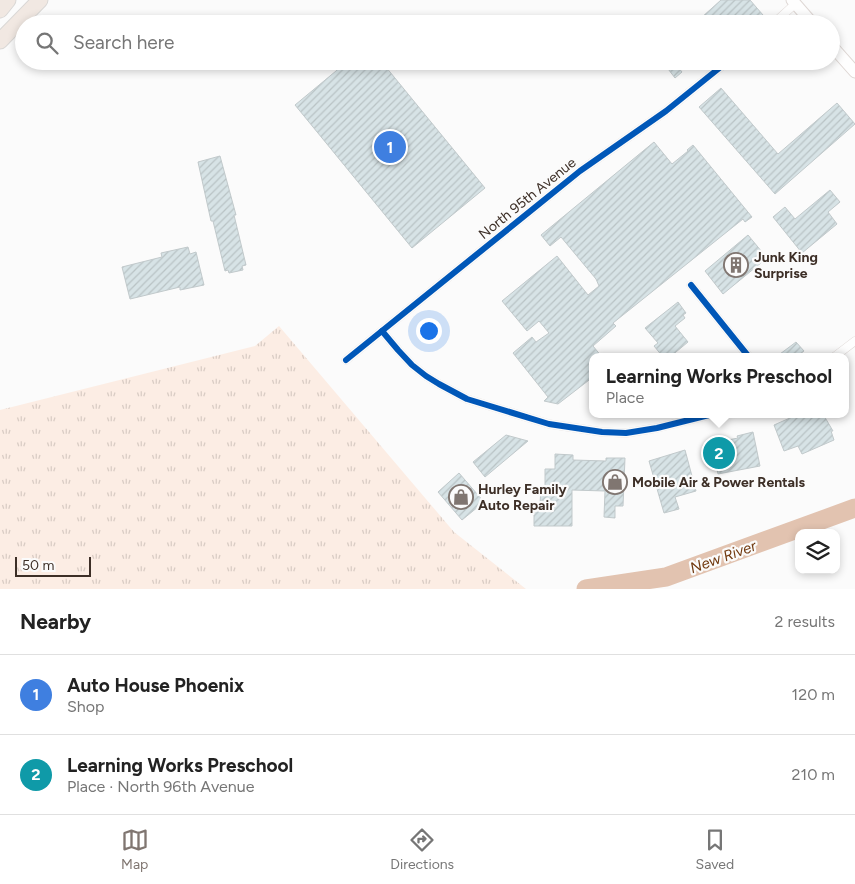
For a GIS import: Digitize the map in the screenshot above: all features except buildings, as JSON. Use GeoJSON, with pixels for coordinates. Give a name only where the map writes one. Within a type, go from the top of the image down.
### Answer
{"type":"FeatureCollection","features":[{"type":"Feature","properties":{"kind":"highway"},"geometry":{"type":"LineString","coordinates":[[0,10],[8,0]]}},
{"type":"Feature","properties":{"kind":"highway"},"geometry":{"type":"LineString","coordinates":[[25,15],[40,0]]}},
{"type":"Feature","properties":{"kind":"highway"},"geometry":{"type":"LineString","coordinates":[[0,41],[15,26]]}},
{"type":"Feature","properties":{"kind":"main road"},"geometry":{"type":"LineString","coordinates":[[796,1],[806,15]]}},
{"type":"Feature","properties":{"kind":"main road"},"geometry":{"type":"LineString","coordinates":[[840,55],[855,72]]}},
{"type":"Feature","properties":{"kind":"street"},"geometry":{"type":"LineString","coordinates":[[783,15],[796,1]]}},
{"type":"Feature","properties":{"kind":"street","name":"North 95th Avenue"},"geometry":{"type":"LineString","coordinates":[[346,360],[580,170],[666,111],[717,70]]}},
{"type":"Feature","properties":{"kind":"street"},"geometry":{"type":"LineString","coordinates":[[691,285],[746,353]]}},
{"type":"Feature","properties":{"kind":"street"},"geometry":{"type":"LineString","coordinates":[[382,331],[412,365],[439,384],[467,399],[549,424],[602,432],[626,433],[657,428],[697,418]]}},
{"type":"Feature","properties":{"kind":"street"},"geometry":{"type":"LineString","coordinates":[[839,353],[855,341]]}},
{"type":"Feature","properties":{"kind":"green space"},"geometry":{"type":"Polygon","coordinates":[[[279,326],[454,532],[526,589],[0,589],[0,410],[255,346],[279,326]]]}},
{"type":"Feature","properties":{"kind":"waterway","name":"New River"},"geometry":{"type":"LineString","coordinates":[[586,589],[666,577],[855,508]]}},
{"type":"Feature","properties":{"kind":"cycle path"},"geometry":{"type":"LineString","coordinates":[[346,360],[580,171],[666,111],[717,70]]}},
{"type":"Feature","properties":{"kind":"cycle path"},"geometry":{"type":"LineString","coordinates":[[691,285],[746,353]]}},
{"type":"Feature","properties":{"kind":"cycle path"},"geometry":{"type":"LineString","coordinates":[[382,331],[412,365],[439,384],[467,399],[549,424],[602,432],[626,433],[657,428],[697,418]]}},
{"type":"Feature","properties":{"kind":"place","name":"Auto House Phoenix"},"geometry":{"type":"Point","coordinates":[390,147]}},
{"type":"Feature","properties":{"kind":"place","name":"Junk King Surprise"},"geometry":{"type":"Point","coordinates":[736,265]}},
{"type":"Feature","properties":{"kind":"place","name":"Learning Works Preschool"},"geometry":{"type":"Point","coordinates":[719,453]}},
{"type":"Feature","properties":{"kind":"place","name":"Mobile Air & Power Rentals"},"geometry":{"type":"Point","coordinates":[615,482]}},
{"type":"Feature","properties":{"kind":"place","name":"Hurley Family Auto Repair"},"geometry":{"type":"Point","coordinates":[461,497]}}]}
